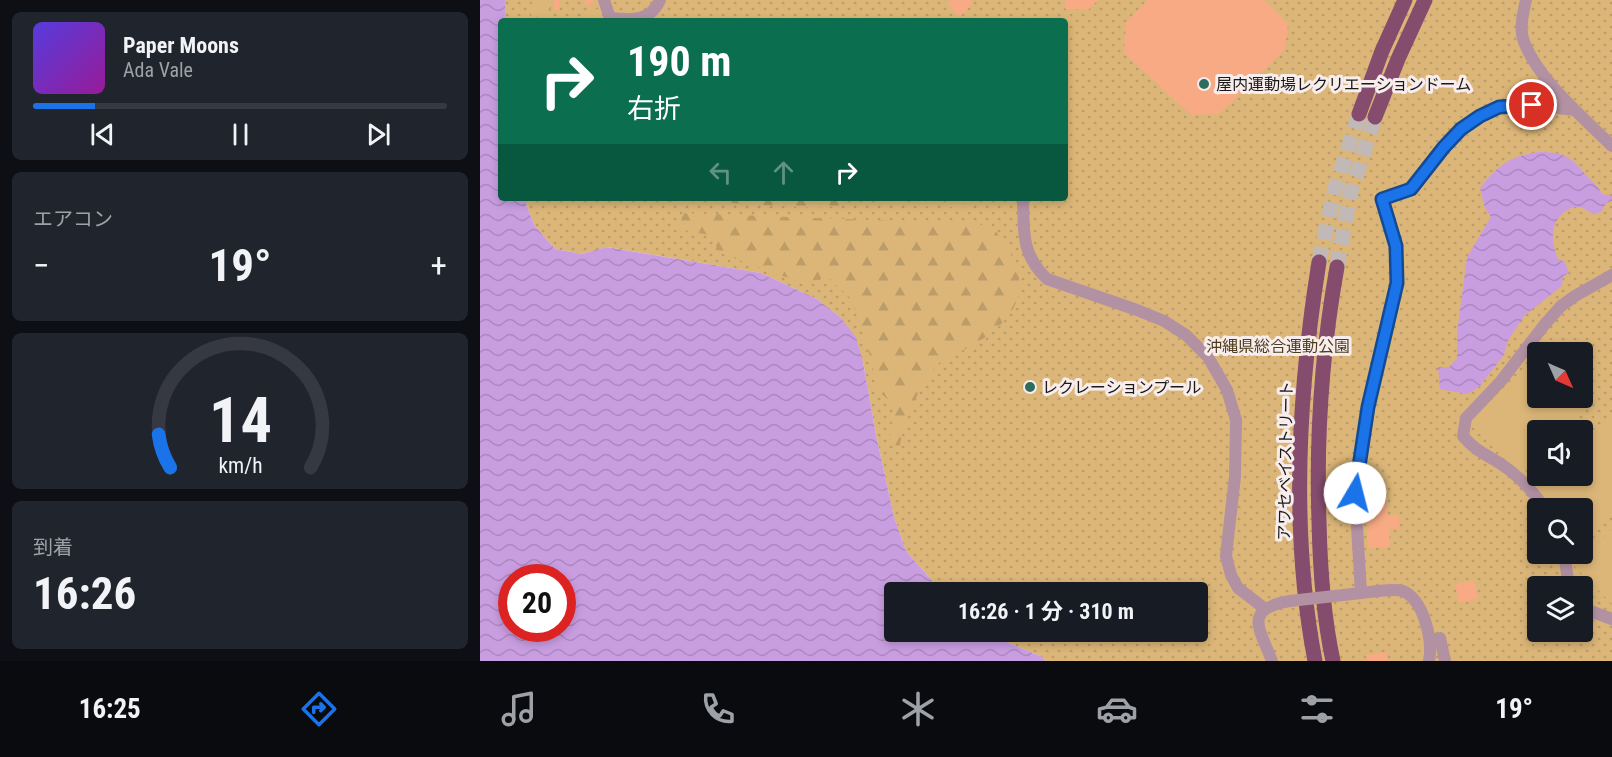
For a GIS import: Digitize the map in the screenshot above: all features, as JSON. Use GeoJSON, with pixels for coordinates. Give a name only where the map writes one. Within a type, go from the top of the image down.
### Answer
{"type":"FeatureCollection","features":[{"type":"Feature","properties":{"kind":"main road"},"geometry":{"type":"LineString","coordinates":[[1359,114],[1382,51],[1405,0]]}},
{"type":"Feature","properties":{"kind":"main road"},"geometry":{"type":"LineString","coordinates":[[1375,117],[1425,0]]}},
{"type":"Feature","properties":{"kind":"main road","name":"アワセベイストリート"},"geometry":{"type":"LineString","coordinates":[[1315,661],[1302,564],[1300,459],[1310,318],[1319,262]]}},
{"type":"Feature","properties":{"kind":"main road","name":"アワセベイストリート"},"geometry":{"type":"LineString","coordinates":[[1333,661],[1320,564],[1317,461],[1322,370],[1336,267]]}},
{"type":"Feature","properties":{"kind":"lane"},"geometry":{"type":"LineString","coordinates":[[604,0],[610,18]]}},
{"type":"Feature","properties":{"kind":"lane"},"geometry":{"type":"LineString","coordinates":[[643,18],[651,14],[660,0]]}},
{"type":"Feature","properties":{"kind":"lane"},"geometry":{"type":"LineString","coordinates":[[1526,0],[1522,21],[1523,41],[1545,78],[1612,146]]}},
{"type":"Feature","properties":{"kind":"lane"},"geometry":{"type":"LineString","coordinates":[[1361,593],[1355,493],[1368,407],[1397,283],[1396,246],[1382,199],[1411,189],[1455,135],[1480,116],[1499,107],[1532,105],[1575,110]]}},
{"type":"Feature","properties":{"kind":"lane"},"geometry":{"type":"LineString","coordinates":[[1023,201],[1027,253],[1036,269],[1047,279],[1164,321],[1186,335],[1208,357],[1227,390],[1236,420],[1235,476],[1226,556],[1231,575],[1238,588],[1248,598],[1264,608]]}},
{"type":"Feature","properties":{"kind":"lane"},"geometry":{"type":"LineString","coordinates":[[1536,498],[1525,483],[1469,444],[1463,436],[1466,418],[1501,381],[1561,306],[1612,275]]}},
{"type":"Feature","properties":{"kind":"lane"},"geometry":{"type":"LineString","coordinates":[[1272,661],[1258,631],[1259,616],[1264,608],[1290,601],[1401,590],[1412,598],[1422,612],[1431,640],[1429,661]]}},
{"type":"Feature","properties":{"kind":"lane"},"geometry":{"type":"LineString","coordinates":[[1593,612],[1612,619]]}},
{"type":"Feature","properties":{"kind":"lane"},"geometry":{"type":"LineString","coordinates":[[1431,640],[1440,638],[1445,661]]}},
{"type":"Feature","properties":{"kind":"green space","name":"沖縄県総合運動公園"},"geometry":{"type":"Polygon","coordinates":[[[505,0],[1612,0],[1612,661],[1046,661],[1040,656],[1007,642],[1208,642],[1208,582],[933,582],[906,551],[894,517],[863,362],[840,317],[817,299],[761,273],[607,247],[582,254],[555,249],[534,225],[525,201],[1068,201],[1068,18],[505,18],[505,0]]]}},
{"type":"Feature","properties":{"kind":"green space"},"geometry":{"type":"Polygon","coordinates":[[[532,0],[551,0],[551,18],[531,18],[532,0]]]}},
{"type":"Feature","properties":{"kind":"green space"},"geometry":{"type":"Polygon","coordinates":[[[600,8],[602,18],[576,18],[600,8]]]}},
{"type":"Feature","properties":{"kind":"green space"},"geometry":{"type":"Polygon","coordinates":[[[668,201],[696,201],[682,203],[668,201]]]}},
{"type":"Feature","properties":{"kind":"green space"},"geometry":{"type":"Polygon","coordinates":[[[847,201],[842,206],[815,208],[716,202],[847,201]]]}},
{"type":"Feature","properties":{"kind":"green space"},"geometry":{"type":"Polygon","coordinates":[[[878,201],[903,201],[902,205],[877,204],[878,201]]]}},
{"type":"Feature","properties":{"kind":"green space"},"geometry":{"type":"Polygon","coordinates":[[[912,201],[937,201],[937,207],[912,206],[912,201]]]}},
{"type":"Feature","properties":{"kind":"green space"},"geometry":{"type":"Polygon","coordinates":[[[946,201],[972,201],[971,208],[946,207],[946,201]]]}},
{"type":"Feature","properties":{"kind":"green space"},"geometry":{"type":"Polygon","coordinates":[[[683,213],[978,224],[994,228],[1011,255],[1020,284],[1018,296],[1006,319],[997,328],[973,345],[943,360],[932,371],[914,403],[899,450],[890,437],[894,411],[890,401],[878,391],[865,335],[850,298],[826,275],[817,280],[801,282],[720,253],[709,235],[679,229],[683,213]]]}},
{"type":"Feature","properties":{"kind":"green space"},"geometry":{"type":"Polygon","coordinates":[[[1527,369],[1527,408],[1582,408],[1584,410],[1574,420],[1527,420],[1527,467],[1521,473],[1473,424],[1527,369]]]}},
{"type":"Feature","properties":{"kind":"green space"},"geometry":{"type":"Polygon","coordinates":[[[1612,417],[1612,509],[1593,528],[1593,498],[1547,498],[1539,490],[1543,486],[1593,486],[1593,437],[1612,417]]]}},
{"type":"Feature","properties":{"kind":"green space"},"geometry":{"type":"Polygon","coordinates":[[[1612,529],[1612,604],[1593,585],[1593,576],[1584,576],[1574,566],[1593,564],[1593,548],[1612,529]]]}},
{"type":"Feature","properties":{"kind":"water"},"geometry":{"type":"Polygon","coordinates":[[[480,0],[505,0],[505,18],[498,18],[498,201],[525,201],[534,225],[555,249],[582,254],[606,247],[761,273],[817,299],[840,317],[856,337],[863,362],[894,517],[906,551],[933,582],[884,582],[884,642],[1007,642],[1040,656],[1046,661],[480,661],[480,0]]]}},
{"type":"Feature","properties":{"kind":"water"},"geometry":{"type":"Polygon","coordinates":[[[1539,152],[1560,154],[1571,159],[1602,194],[1612,196],[1612,201],[1606,203],[1601,212],[1593,214],[1577,207],[1569,209],[1560,216],[1554,227],[1553,240],[1558,259],[1565,262],[1569,273],[1563,276],[1562,286],[1525,315],[1508,340],[1504,355],[1479,387],[1467,394],[1440,389],[1438,367],[1449,367],[1457,358],[1457,333],[1467,257],[1491,217],[1485,208],[1480,188],[1505,163],[1520,156],[1539,152]]]}},
{"type":"Feature","properties":{"kind":"building"},"geometry":{"type":"Polygon","coordinates":[[[554,0],[560,0],[559,11],[554,8],[554,0]]]}},
{"type":"Feature","properties":{"kind":"building"},"geometry":{"type":"Polygon","coordinates":[[[585,0],[593,0],[593,4],[585,5],[585,0]]]}},
{"type":"Feature","properties":{"kind":"building"},"geometry":{"type":"Polygon","coordinates":[[[951,0],[970,0],[973,3],[960,17],[947,4],[951,0]]]}},
{"type":"Feature","properties":{"kind":"building"},"geometry":{"type":"Polygon","coordinates":[[[1065,0],[1098,0],[1088,10],[1065,9],[1065,0]]]}},
{"type":"Feature","properties":{"kind":"building","name":"屋内運動場レクリエーションドーム"},"geometry":{"type":"Polygon","coordinates":[[[1148,0],[1264,0],[1288,24],[1285,49],[1219,114],[1191,115],[1124,53],[1126,22],[1148,0]]]}},
{"type":"Feature","properties":{"kind":"building"},"geometry":{"type":"Polygon","coordinates":[[[1387,499],[1388,515],[1399,515],[1400,529],[1389,529],[1390,547],[1368,548],[1366,500],[1387,499]]]}},
{"type":"Feature","properties":{"kind":"building"},"geometry":{"type":"Polygon","coordinates":[[[1474,580],[1478,599],[1459,603],[1455,584],[1474,580]]]}},
{"type":"Feature","properties":{"kind":"building"},"geometry":{"type":"Polygon","coordinates":[[[1387,652],[1388,661],[1367,661],[1366,655],[1387,652]]]}},
{"type":"Feature","properties":{"kind":"tunnel"},"geometry":{"type":"LineString","coordinates":[[1319,262],[1334,192],[1359,114]]}},
{"type":"Feature","properties":{"kind":"tunnel"},"geometry":{"type":"LineString","coordinates":[[1337,267],[1350,195],[1375,117]]}},
{"type":"Feature","properties":{"kind":"place","name":"屋内運動場レクリエーションドーム"},"geometry":{"type":"Point","coordinates":[1204,84]}},
{"type":"Feature","properties":{"kind":"place","name":"レクレーションプール"},"geometry":{"type":"Point","coordinates":[1030,387]}},
{"type":"Feature","properties":{"kind":"route"},"geometry":{"type":"LineString","coordinates":[[1355,493],[1368,407],[1397,283],[1396,246],[1382,199],[1411,189],[1461,129],[1480,116],[1499,107],[1532,105]]}}]}
